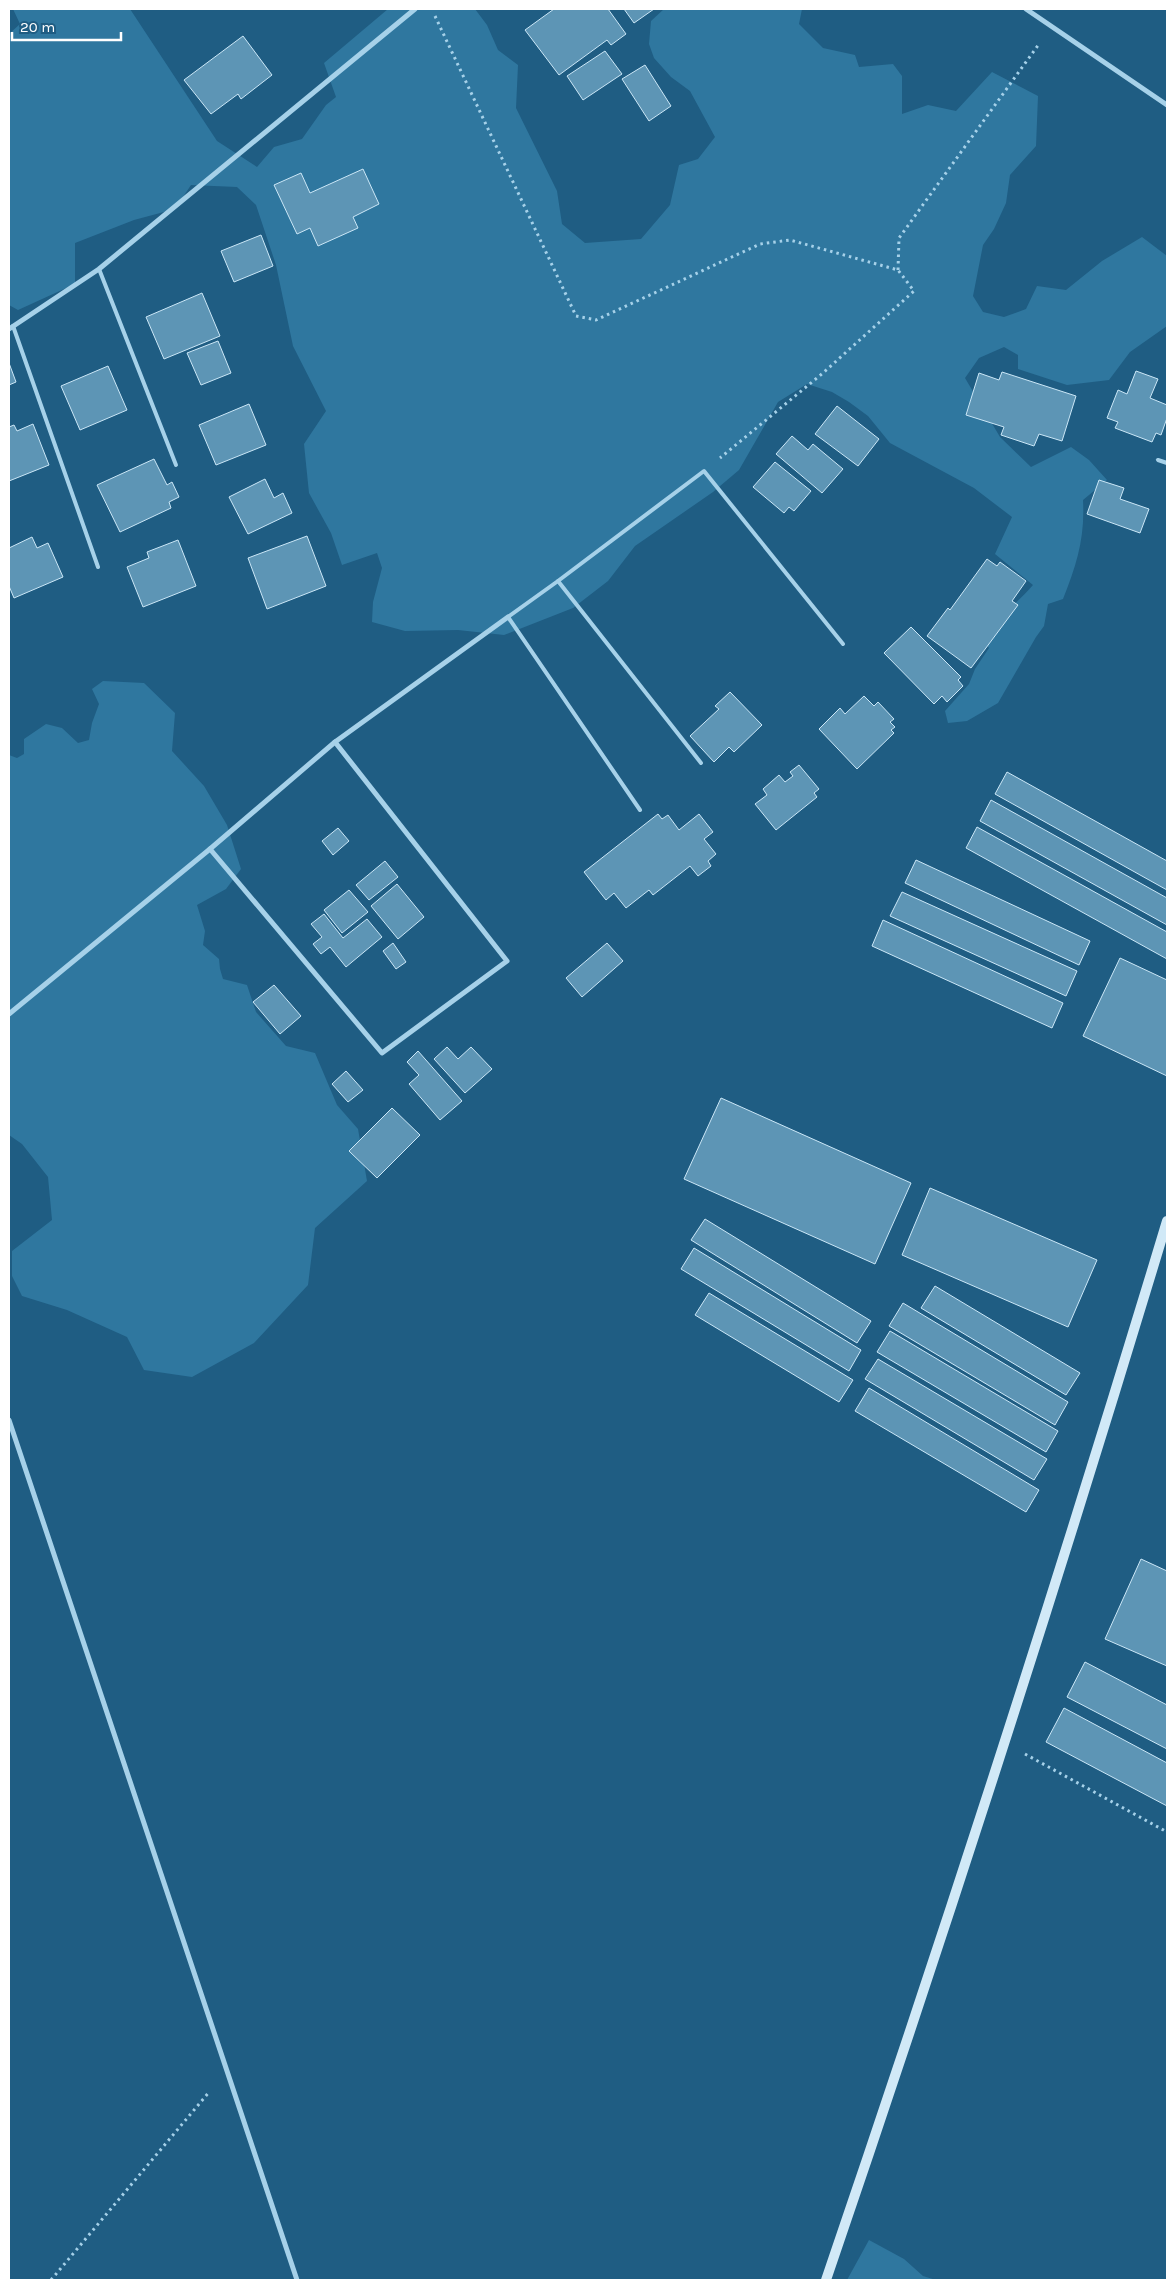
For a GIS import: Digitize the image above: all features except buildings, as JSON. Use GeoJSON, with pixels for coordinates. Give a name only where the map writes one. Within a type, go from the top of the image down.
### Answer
{"type":"FeatureCollection","features":[{"type":"Feature","properties":{"kind":"street"},"geometry":{"type":"LineString","coordinates":[[11,328],[99,268],[415,9]]}},
{"type":"Feature","properties":{"kind":"street"},"geometry":{"type":"LineString","coordinates":[[1026,9],[1167,105]]}},
{"type":"Feature","properties":{"kind":"street"},"geometry":{"type":"LineString","coordinates":[[9,1014],[210,849],[335,742],[508,617]]}},
{"type":"Feature","properties":{"kind":"street"},"geometry":{"type":"LineString","coordinates":[[210,849],[382,1053],[507,961],[335,742]]}},
{"type":"Feature","properties":{"kind":"street"},"geometry":{"type":"LineString","coordinates":[[826,2280],[909,2037],[1084,1498],[1167,1221]]}},
{"type":"Feature","properties":{"kind":"street"},"geometry":{"type":"LineString","coordinates":[[9,1420],[297,2280]]}},
{"type":"Feature","properties":{"kind":"lane"},"geometry":{"type":"LineString","coordinates":[[99,268],[176,465]]}},
{"type":"Feature","properties":{"kind":"lane"},"geometry":{"type":"LineString","coordinates":[[11,328],[98,566]]}},
{"type":"Feature","properties":{"kind":"lane"},"geometry":{"type":"LineString","coordinates":[[1158,460],[1167,463]]}},
{"type":"Feature","properties":{"kind":"lane"},"geometry":{"type":"LineString","coordinates":[[640,810],[508,617],[704,471],[843,644]]}},
{"type":"Feature","properties":{"kind":"lane"},"geometry":{"type":"LineString","coordinates":[[558,581],[701,763]]}},
{"type":"Feature","properties":{"kind":"path"},"geometry":{"type":"LineString","coordinates":[[432,9],[576,316],[596,320],[760,244],[790,240],[898,270],[914,291],[823,372],[704,471]]}},
{"type":"Feature","properties":{"kind":"path"},"geometry":{"type":"LineString","coordinates":[[898,270],[898,238],[1052,26]]}},
{"type":"Feature","properties":{"kind":"path"},"geometry":{"type":"LineString","coordinates":[[1004,1743],[1167,1832]]}},
{"type":"Feature","properties":{"kind":"path"},"geometry":{"type":"LineString","coordinates":[[51,2280],[227,2072]]}},
{"type":"Feature","properties":{"kind":"shaded area"},"geometry":{"type":"Polygon","coordinates":[[[13,9],[130,9],[217,141],[257,167],[274,147],[302,139],[326,105],[336,97],[324,63],[388,9],[475,9],[487,25],[498,50],[518,65],[516,108],[557,191],[562,224],[585,243],[641,239],[670,205],[679,165],[698,159],[715,137],[690,91],[671,77],[654,58],[649,44],[651,21],[664,9],[802,9],[799,24],[823,48],[855,55],[859,67],[893,64],[902,76],[902,114],[928,105],[956,111],[992,72],[1038,96],[1036,146],[1010,175],[1006,203],[994,229],[983,245],[973,296],[983,312],[1004,317],[1026,309],[1037,286],[1066,290],[1102,261],[1142,237],[1167,256],[1167,326],[1130,352],[1109,380],[1067,385],[1018,369],[1018,355],[1004,347],[979,358],[965,378],[1000,437],[1031,467],[1071,447],[1089,460],[1107,480],[1083,500],[1083,527],[1079,551],[1063,599],[1048,604],[1044,626],[998,703],[967,721],[948,723],[945,711],[969,684],[975,669],[989,648],[979,635],[1014,605],[1033,585],[995,554],[1012,517],[974,488],[890,443],[868,416],[849,402],[832,392],[807,384],[778,402],[739,470],[713,492],[635,546],[608,581],[573,608],[504,635],[458,630],[405,631],[372,622],[373,602],[382,568],[377,553],[342,565],[331,533],[309,493],[304,444],[326,411],[293,346],[276,265],[256,205],[237,187],[191,185],[175,209],[134,220],[75,243],[75,284],[18,310],[9,305],[9,34],[20,24],[13,9]]]}},
{"type":"Feature","properties":{"kind":"shaded area"},"geometry":{"type":"Polygon","coordinates":[[[103,681],[144,683],[175,713],[172,751],[204,786],[227,825],[241,869],[226,889],[197,905],[205,931],[203,945],[219,959],[223,979],[247,985],[256,1012],[286,1046],[315,1053],[337,1105],[358,1129],[367,1181],[315,1228],[308,1285],[254,1343],[192,1377],[144,1370],[127,1337],[67,1310],[22,1296],[12,1276],[12,1251],[52,1220],[48,1177],[22,1144],[9,1135],[9,755],[17,758],[24,754],[24,739],[46,724],[62,728],[78,743],[89,740],[92,723],[99,704],[92,689],[103,681]]]}},
{"type":"Feature","properties":{"kind":"shaded area"},"geometry":{"type":"Polygon","coordinates":[[[869,2240],[904,2259],[923,2276],[936,2280],[847,2280],[869,2240]]]}}]}
